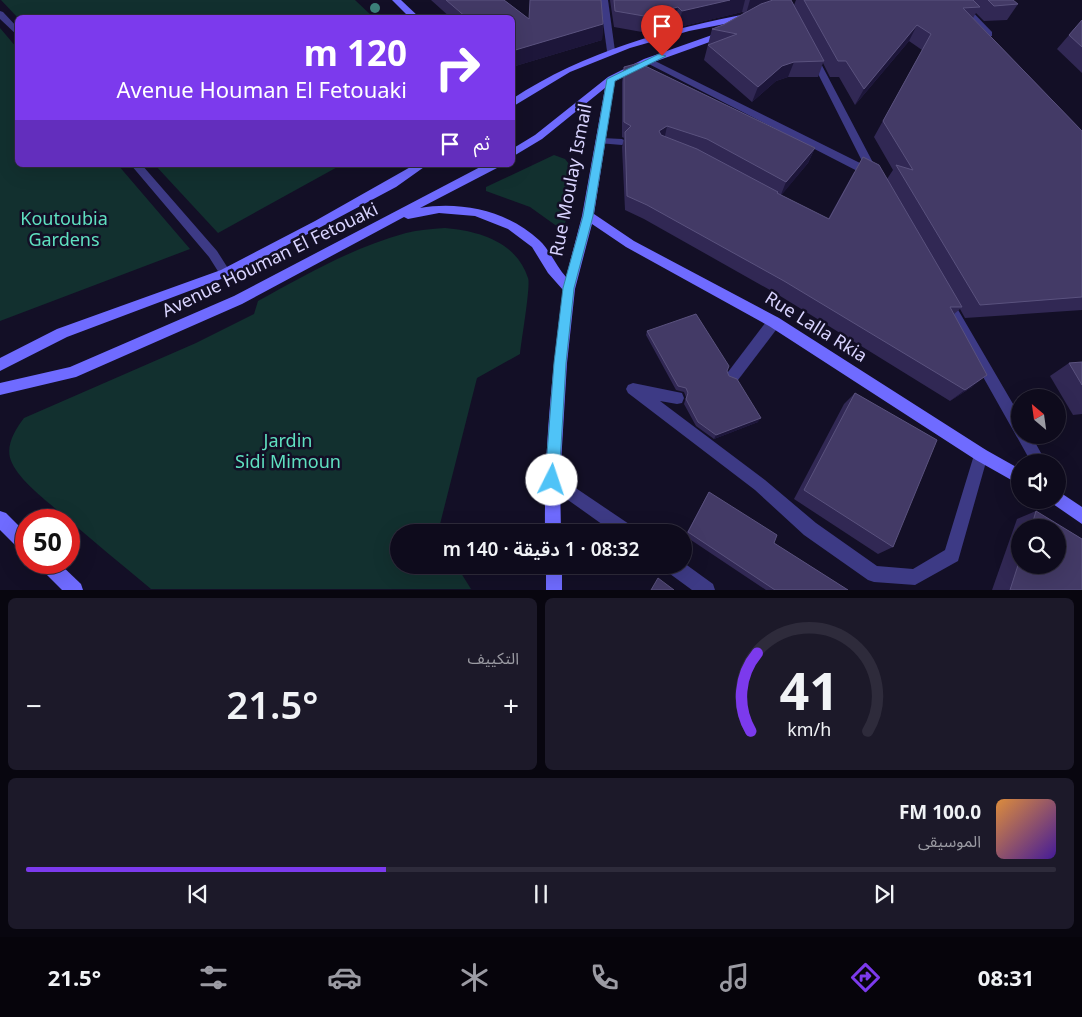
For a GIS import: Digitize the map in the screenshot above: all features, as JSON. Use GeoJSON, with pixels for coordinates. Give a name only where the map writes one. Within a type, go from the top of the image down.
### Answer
{"type":"FeatureCollection","features":[{"type":"Feature","properties":{"kind":"main road"},"geometry":{"type":"LineString","coordinates":[[396,0],[413,15]]}},
{"type":"Feature","properties":{"kind":"main road"},"geometry":{"type":"LineString","coordinates":[[515,102],[558,74],[611,51],[700,25],[756,14],[715,37],[648,61],[611,79],[534,142],[515,152]]}},
{"type":"Feature","properties":{"kind":"main road","name":"Rue Moulay Ismail"},"geometry":{"type":"LineString","coordinates":[[553,524],[552,480],[560,363],[568,288],[588,216],[611,79]]}},
{"type":"Feature","properties":{"kind":"main road","name":"Avenue Houman El Fetouaki"},"geometry":{"type":"LineString","coordinates":[[0,365],[62,333],[225,273],[319,224],[419,167]]}},
{"type":"Feature","properties":{"kind":"main road","name":"Avenue Houman El Fetouaki"},"geometry":{"type":"LineString","coordinates":[[0,389],[71,373],[238,300],[489,167]]}},
{"type":"Feature","properties":{"kind":"main road","name":"Rue Moulay Ismail"},"geometry":{"type":"LineString","coordinates":[[393,218],[439,209],[476,212],[512,226],[536,244],[552,270],[568,288]]}},
{"type":"Feature","properties":{"kind":"main road","name":"Rue Lalla Rkia"},"geometry":{"type":"LineString","coordinates":[[588,216],[630,244],[774,322],[981,455],[1011,472]]}},
{"type":"Feature","properties":{"kind":"main road"},"geometry":{"type":"LineString","coordinates":[[1066,504],[1082,516]]}},
{"type":"Feature","properties":{"kind":"main road"},"geometry":{"type":"LineString","coordinates":[[0,519],[15,533]]}},
{"type":"Feature","properties":{"kind":"main road"},"geometry":{"type":"LineString","coordinates":[[58,574],[75,590]]}},
{"type":"Feature","properties":{"kind":"main road"},"geometry":{"type":"LineString","coordinates":[[554,574],[554,590]]}},
{"type":"Feature","properties":{"kind":"street"},"geometry":{"type":"LineString","coordinates":[[604,0],[611,51]]}},
{"type":"Feature","properties":{"kind":"street"},"geometry":{"type":"LineString","coordinates":[[956,0],[998,44]]}},
{"type":"Feature","properties":{"kind":"street"},"geometry":{"type":"LineString","coordinates":[[0,14],[15,31]]}},
{"type":"Feature","properties":{"kind":"street"},"geometry":{"type":"LineString","coordinates":[[648,61],[877,179],[810,49]]}},
{"type":"Feature","properties":{"kind":"street"},"geometry":{"type":"LineString","coordinates":[[602,141],[622,142]]}},
{"type":"Feature","properties":{"kind":"street"},"geometry":{"type":"LineString","coordinates":[[138,167],[213,254],[225,273]]}},
{"type":"Feature","properties":{"kind":"street"},"geometry":{"type":"LineString","coordinates":[[942,294],[1011,414]]}},
{"type":"Feature","properties":{"kind":"street"},"geometry":{"type":"LineString","coordinates":[[733,376],[774,322]]}},
{"type":"Feature","properties":{"kind":"street"},"geometry":{"type":"LineString","coordinates":[[677,398],[633,388],[760,485],[810,529],[874,574],[914,577],[952,555],[981,455]]}},
{"type":"Feature","properties":{"kind":"street"},"geometry":{"type":"LineString","coordinates":[[552,480],[615,524]]}},
{"type":"Feature","properties":{"kind":"street"},"geometry":{"type":"LineString","coordinates":[[685,574],[707,590]]}},
{"type":"Feature","properties":{"kind":"green space"},"geometry":{"type":"Polygon","coordinates":[[[1,0],[355,0],[371,15],[15,15],[1,0]]]}},
{"type":"Feature","properties":{"kind":"green space","name":"Koutoubia Gardens"},"geometry":{"type":"Polygon","coordinates":[[[0,28],[15,46],[15,167],[120,167],[190,249],[0,321],[0,28]]]}},
{"type":"Feature","properties":{"kind":"green space"},"geometry":{"type":"Polygon","coordinates":[[[554,155],[565,159],[569,164],[567,217],[564,226],[558,227],[530,207],[486,191],[486,187],[554,155]]]}},
{"type":"Feature","properties":{"kind":"green space"},"geometry":{"type":"Polygon","coordinates":[[[157,167],[337,167],[218,233],[157,167]]]}},
{"type":"Feature","properties":{"kind":"green space","name":"Jardin Sidi Mimoun"},"geometry":{"type":"Polygon","coordinates":[[[458,229],[483,235],[494,240],[515,255],[522,265],[529,283],[520,354],[477,378],[440,524],[390,524],[390,574],[462,574],[471,589],[151,589],[80,529],[80,509],[56,509],[35,491],[16,470],[9,451],[14,433],[24,418],[196,343],[254,314],[258,301],[349,254],[387,239],[420,230],[458,229]]]}},
{"type":"Feature","properties":{"kind":"building"},"geometry":{"type":"Polygon","coordinates":[[[446,0],[504,0],[529,19],[530,0],[601,0],[603,24],[515,50],[515,15],[464,15],[446,0]]]}},
{"type":"Feature","properties":{"kind":"building"},"geometry":{"type":"Polygon","coordinates":[[[614,0],[730,0],[682,11],[678,7],[644,16],[615,11],[614,0]]]}},
{"type":"Feature","properties":{"kind":"building"},"geometry":{"type":"Polygon","coordinates":[[[773,0],[791,0],[824,61],[794,62],[782,66],[758,87],[708,45],[737,34],[712,29],[761,4],[773,0]]]}},
{"type":"Feature","properties":{"kind":"building"},"geometry":{"type":"Polygon","coordinates":[[[804,0],[973,0],[980,7],[963,8],[1082,131],[1082,297],[980,305],[896,165],[913,170],[883,121],[931,34],[917,25],[864,89],[846,61],[838,61],[804,0]]]}},
{"type":"Feature","properties":{"kind":"building"},"geometry":{"type":"Polygon","coordinates":[[[988,0],[1013,0],[1018,4],[994,6],[988,0]]]}},
{"type":"Feature","properties":{"kind":"building"},"geometry":{"type":"Polygon","coordinates":[[[1082,20],[1082,47],[1069,35],[1082,20]]]}},
{"type":"Feature","properties":{"kind":"building"},"geometry":{"type":"Polygon","coordinates":[[[639,63],[815,148],[786,182],[707,139],[667,126],[659,131],[661,135],[697,149],[829,219],[863,157],[879,165],[962,307],[950,307],[987,375],[965,390],[784,281],[647,205],[627,196],[625,132],[631,126],[624,122],[624,67],[639,63]]]}},
{"type":"Feature","properties":{"kind":"building"},"geometry":{"type":"Polygon","coordinates":[[[696,314],[729,366],[727,371],[729,376],[737,379],[761,418],[716,435],[698,422],[686,399],[688,393],[686,388],[678,386],[647,331],[696,314]]]}},
{"type":"Feature","properties":{"kind":"building"},"geometry":{"type":"Polygon","coordinates":[[[1082,362],[1082,385],[1069,363],[1082,362]]]}},
{"type":"Feature","properties":{"kind":"building"},"geometry":{"type":"Polygon","coordinates":[[[855,393],[937,440],[893,547],[804,490],[855,393]]]}},
{"type":"Feature","properties":{"kind":"building"},"geometry":{"type":"Polygon","coordinates":[[[709,492],[777,535],[774,543],[848,590],[775,590],[692,535],[692,524],[709,492]]]}},
{"type":"Feature","properties":{"kind":"building"},"geometry":{"type":"Polygon","coordinates":[[[1036,511],[1049,519],[1034,519],[1036,511]]]}},
{"type":"Feature","properties":{"kind":"building"},"geometry":{"type":"Polygon","coordinates":[[[1066,529],[1082,539],[1082,590],[1010,590],[1015,574],[1066,574],[1066,529]]]}},
{"type":"Feature","properties":{"kind":"building"},"geometry":{"type":"Polygon","coordinates":[[[658,578],[674,590],[651,590],[658,578]]]}},
{"type":"Feature","properties":{"kind":"route"},"geometry":{"type":"LineString","coordinates":[[552,480],[560,363],[568,288],[588,216],[611,79],[662,56]]}}]}
